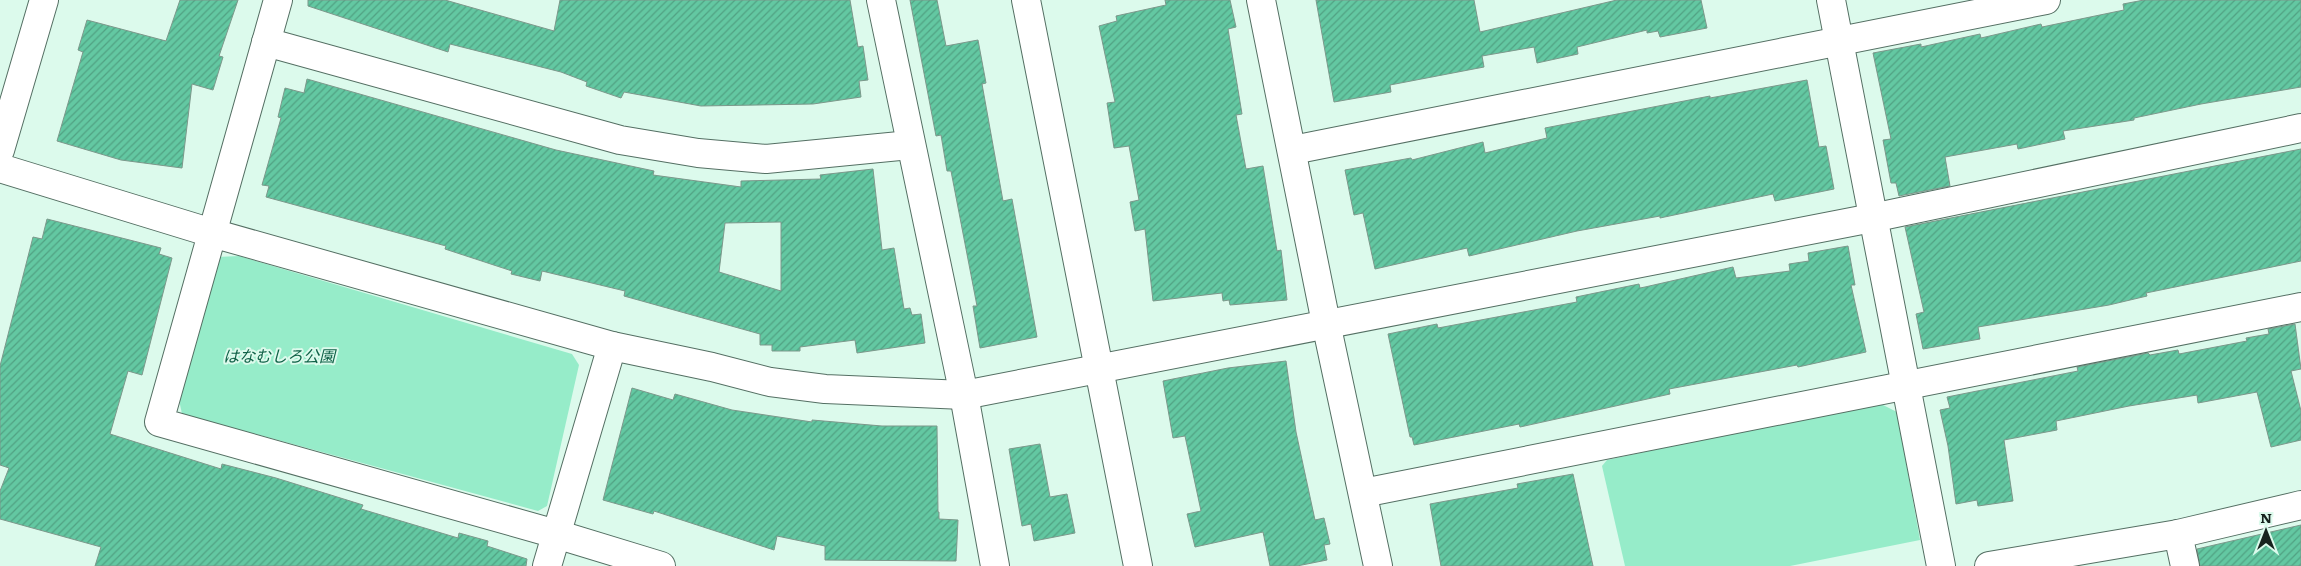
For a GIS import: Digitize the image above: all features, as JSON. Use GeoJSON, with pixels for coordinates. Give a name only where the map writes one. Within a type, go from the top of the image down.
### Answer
{"type":"FeatureCollection","features":[{"type":"Feature","properties":{"kind":"street"},"geometry":{"type":"LineString","coordinates":[[0,150],[44,0]]}},
{"type":"Feature","properties":{"kind":"street"},"geometry":{"type":"LineString","coordinates":[[278,0],[159,422],[556,534],[661,566]]}},
{"type":"Feature","properties":{"kind":"street"},"geometry":{"type":"LineString","coordinates":[[881,0],[964,395],[994,566]]}},
{"type":"Feature","properties":{"kind":"street"},"geometry":{"type":"LineString","coordinates":[[1026,0],[1138,566]]}},
{"type":"Feature","properties":{"kind":"street"},"geometry":{"type":"LineString","coordinates":[[1261,0],[1293,150],[1326,323],[1378,566]]}},
{"type":"Feature","properties":{"kind":"street"},"geometry":{"type":"LineString","coordinates":[[1831,0],[1941,566]]}},
{"type":"Feature","properties":{"kind":"street"},"geometry":{"type":"LineString","coordinates":[[1293,150],[2046,0]]}},
{"type":"Feature","properties":{"kind":"street"},"geometry":{"type":"LineString","coordinates":[[266,42],[620,140],[698,153],[766,159],[910,144]]}},
{"type":"Feature","properties":{"kind":"street"},"geometry":{"type":"LineString","coordinates":[[0,168],[212,234],[612,346],[712,367],[770,382],[825,389],[964,395],[1872,218],[2301,128]]}},
{"type":"Feature","properties":{"kind":"street"},"geometry":{"type":"LineString","coordinates":[[1363,493],[2301,307]]}},
{"type":"Feature","properties":{"kind":"street"},"geometry":{"type":"LineString","coordinates":[[547,566],[612,346]]}},
{"type":"Feature","properties":{"kind":"street"},"geometry":{"type":"LineString","coordinates":[[1988,566],[2178,534],[2301,504]]}},
{"type":"Feature","properties":{"kind":"street"},"geometry":{"type":"LineString","coordinates":[[2178,534],[2186,566]]}},
{"type":"Feature","properties":{"kind":"green space","name":"はなむしろ公園"},"geometry":{"type":"Polygon","coordinates":[[[239,256],[572,354],[579,365],[547,506],[538,511],[182,414],[178,395],[217,257],[239,256]]]}},
{"type":"Feature","properties":{"kind":"green space"},"geometry":{"type":"Polygon","coordinates":[[[1877,402],[1897,412],[1920,540],[1790,566],[1625,566],[1602,466],[1607,460],[1877,402]]]}},
{"type":"Feature","properties":{"kind":"building"},"geometry":{"type":"Polygon","coordinates":[[[180,0],[238,0],[219,56],[223,57],[213,90],[192,84],[182,168],[121,160],[57,141],[83,52],[78,50],[87,20],[166,41],[180,0]]]}},
{"type":"Feature","properties":{"kind":"building"},"geometry":{"type":"Polygon","coordinates":[[[308,0],[445,0],[554,31],[560,0],[850,0],[858,47],[863,46],[868,80],[859,81],[861,97],[813,104],[701,106],[624,92],[621,98],[586,86],[587,82],[561,72],[450,44],[448,52],[308,6],[308,0]]]}},
{"type":"Feature","properties":{"kind":"building"},"geometry":{"type":"Polygon","coordinates":[[[910,0],[937,0],[946,46],[978,40],[986,83],[982,84],[1003,201],[1012,199],[1037,337],[980,348],[973,306],[977,306],[951,171],[947,171],[941,135],[936,136],[910,0]]]}},
{"type":"Feature","properties":{"kind":"building"},"geometry":{"type":"Polygon","coordinates":[[[1165,0],[1230,0],[1236,27],[1228,29],[1242,114],[1236,115],[1246,169],[1263,166],[1277,251],[1281,250],[1287,300],[1230,305],[1229,300],[1223,301],[1222,293],[1153,301],[1145,229],[1135,231],[1130,202],[1139,200],[1129,146],[1114,148],[1107,103],[1115,102],[1099,26],[1117,21],[1116,16],[1166,5],[1165,0]]]}},
{"type":"Feature","properties":{"kind":"building"},"geometry":{"type":"Polygon","coordinates":[[[1316,0],[1474,0],[1480,32],[1617,0],[1701,0],[1707,28],[1660,37],[1658,31],[1647,33],[1647,30],[1577,47],[1578,54],[1537,63],[1534,47],[1482,56],[1484,67],[1390,85],[1391,92],[1334,102],[1316,0]]]}},
{"type":"Feature","properties":{"kind":"building"},"geometry":{"type":"Polygon","coordinates":[[[2144,0],[2301,0],[2301,87],[2201,104],[2134,118],[2134,120],[2063,131],[2065,139],[2018,149],[2017,144],[1945,157],[1950,186],[1899,196],[1896,183],[1891,183],[1883,140],[1891,139],[1873,53],[1921,44],[1921,47],[1980,34],[1981,38],[2041,24],[2042,27],[2124,10],[2123,4],[2144,0]]]}},
{"type":"Feature","properties":{"kind":"building"},"geometry":{"type":"Polygon","coordinates":[[[307,79],[556,150],[654,171],[653,175],[741,187],[741,181],[821,179],[820,175],[873,169],[882,250],[894,248],[904,309],[910,308],[912,315],[921,314],[925,343],[857,353],[855,340],[800,347],[800,351],[772,351],[772,345],[760,345],[760,334],[624,296],[625,291],[542,271],[540,281],[511,274],[512,271],[445,249],[446,246],[266,197],[269,186],[262,185],[281,118],[278,117],[285,88],[304,93],[307,79]],[[781,222],[725,223],[719,272],[781,291],[781,222]]]}},
{"type":"Feature","properties":{"kind":"building"},"geometry":{"type":"Polygon","coordinates":[[[1807,80],[1819,147],[1826,146],[1834,189],[1775,201],[1773,194],[1660,218],[1660,216],[1577,231],[1469,256],[1467,248],[1375,269],[1363,213],[1354,215],[1345,170],[1411,158],[1412,160],[1483,142],[1485,153],[1547,138],[1545,128],[1710,96],[1710,98],[1807,80]]]}},
{"type":"Feature","properties":{"kind":"building"},"geometry":{"type":"Polygon","coordinates":[[[2301,149],[2301,261],[2146,293],[2147,296],[2109,305],[1978,327],[1980,339],[1923,349],[1916,314],[1924,312],[1905,227],[2301,149]]]}},
{"type":"Feature","properties":{"kind":"building"},"geometry":{"type":"Polygon","coordinates":[[[47,219],[161,248],[159,254],[172,258],[142,375],[128,371],[110,434],[221,469],[222,464],[276,478],[363,505],[361,509],[458,538],[459,533],[488,541],[487,546],[527,559],[526,566],[95,566],[101,547],[0,519],[0,491],[9,468],[0,465],[0,366],[33,237],[42,239],[47,219]]]}},
{"type":"Feature","properties":{"kind":"building"},"geometry":{"type":"Polygon","coordinates":[[[1848,246],[1855,285],[1851,285],[1866,352],[1798,367],[1797,365],[1669,389],[1670,394],[1520,427],[1519,424],[1414,445],[1412,437],[1410,437],[1388,334],[1437,324],[1438,328],[1577,302],[1576,297],[1639,284],[1640,288],[1733,267],[1736,278],[1790,271],[1789,264],[1809,261],[1808,253],[1848,246]]]}},
{"type":"Feature","properties":{"kind":"building"},"geometry":{"type":"Polygon","coordinates":[[[2295,324],[2301,369],[2291,371],[2301,411],[2301,440],[2271,447],[2257,392],[2198,403],[2197,395],[2129,406],[2056,421],[2057,430],[2004,440],[2013,501],[1978,506],[1977,500],[1956,504],[1948,446],[1940,410],[1950,408],[1947,397],[2078,371],[2077,367],[2148,353],[2150,355],[2178,350],[2179,354],[2247,341],[2246,338],[2269,334],[2268,329],[2295,324]]]}},
{"type":"Feature","properties":{"kind":"building"},"geometry":{"type":"Polygon","coordinates":[[[1286,361],[1296,432],[1315,520],[1324,518],[1330,544],[1324,545],[1327,560],[1297,566],[1270,566],[1263,532],[1195,547],[1187,514],[1201,511],[1185,436],[1173,438],[1163,381],[1228,368],[1286,361]]]}},
{"type":"Feature","properties":{"kind":"building"},"geometry":{"type":"Polygon","coordinates":[[[632,388],[673,400],[675,394],[732,410],[812,422],[812,420],[882,426],[937,426],[938,512],[939,519],[958,520],[956,561],[825,560],[825,546],[777,536],[774,550],[654,511],[653,514],[603,500],[632,388]]]}},
{"type":"Feature","properties":{"kind":"building"},"geometry":{"type":"Polygon","coordinates":[[[1040,444],[1050,497],[1067,494],[1075,533],[1034,541],[1031,524],[1022,526],[1009,449],[1040,444]]]}},
{"type":"Feature","properties":{"kind":"building"},"geometry":{"type":"Polygon","coordinates":[[[1573,474],[1593,566],[1441,566],[1430,504],[1518,488],[1517,484],[1573,474]]]}},
{"type":"Feature","properties":{"kind":"building"},"geometry":{"type":"Polygon","coordinates":[[[2301,525],[2301,566],[2200,566],[2197,549],[2301,525]]]}}]}
